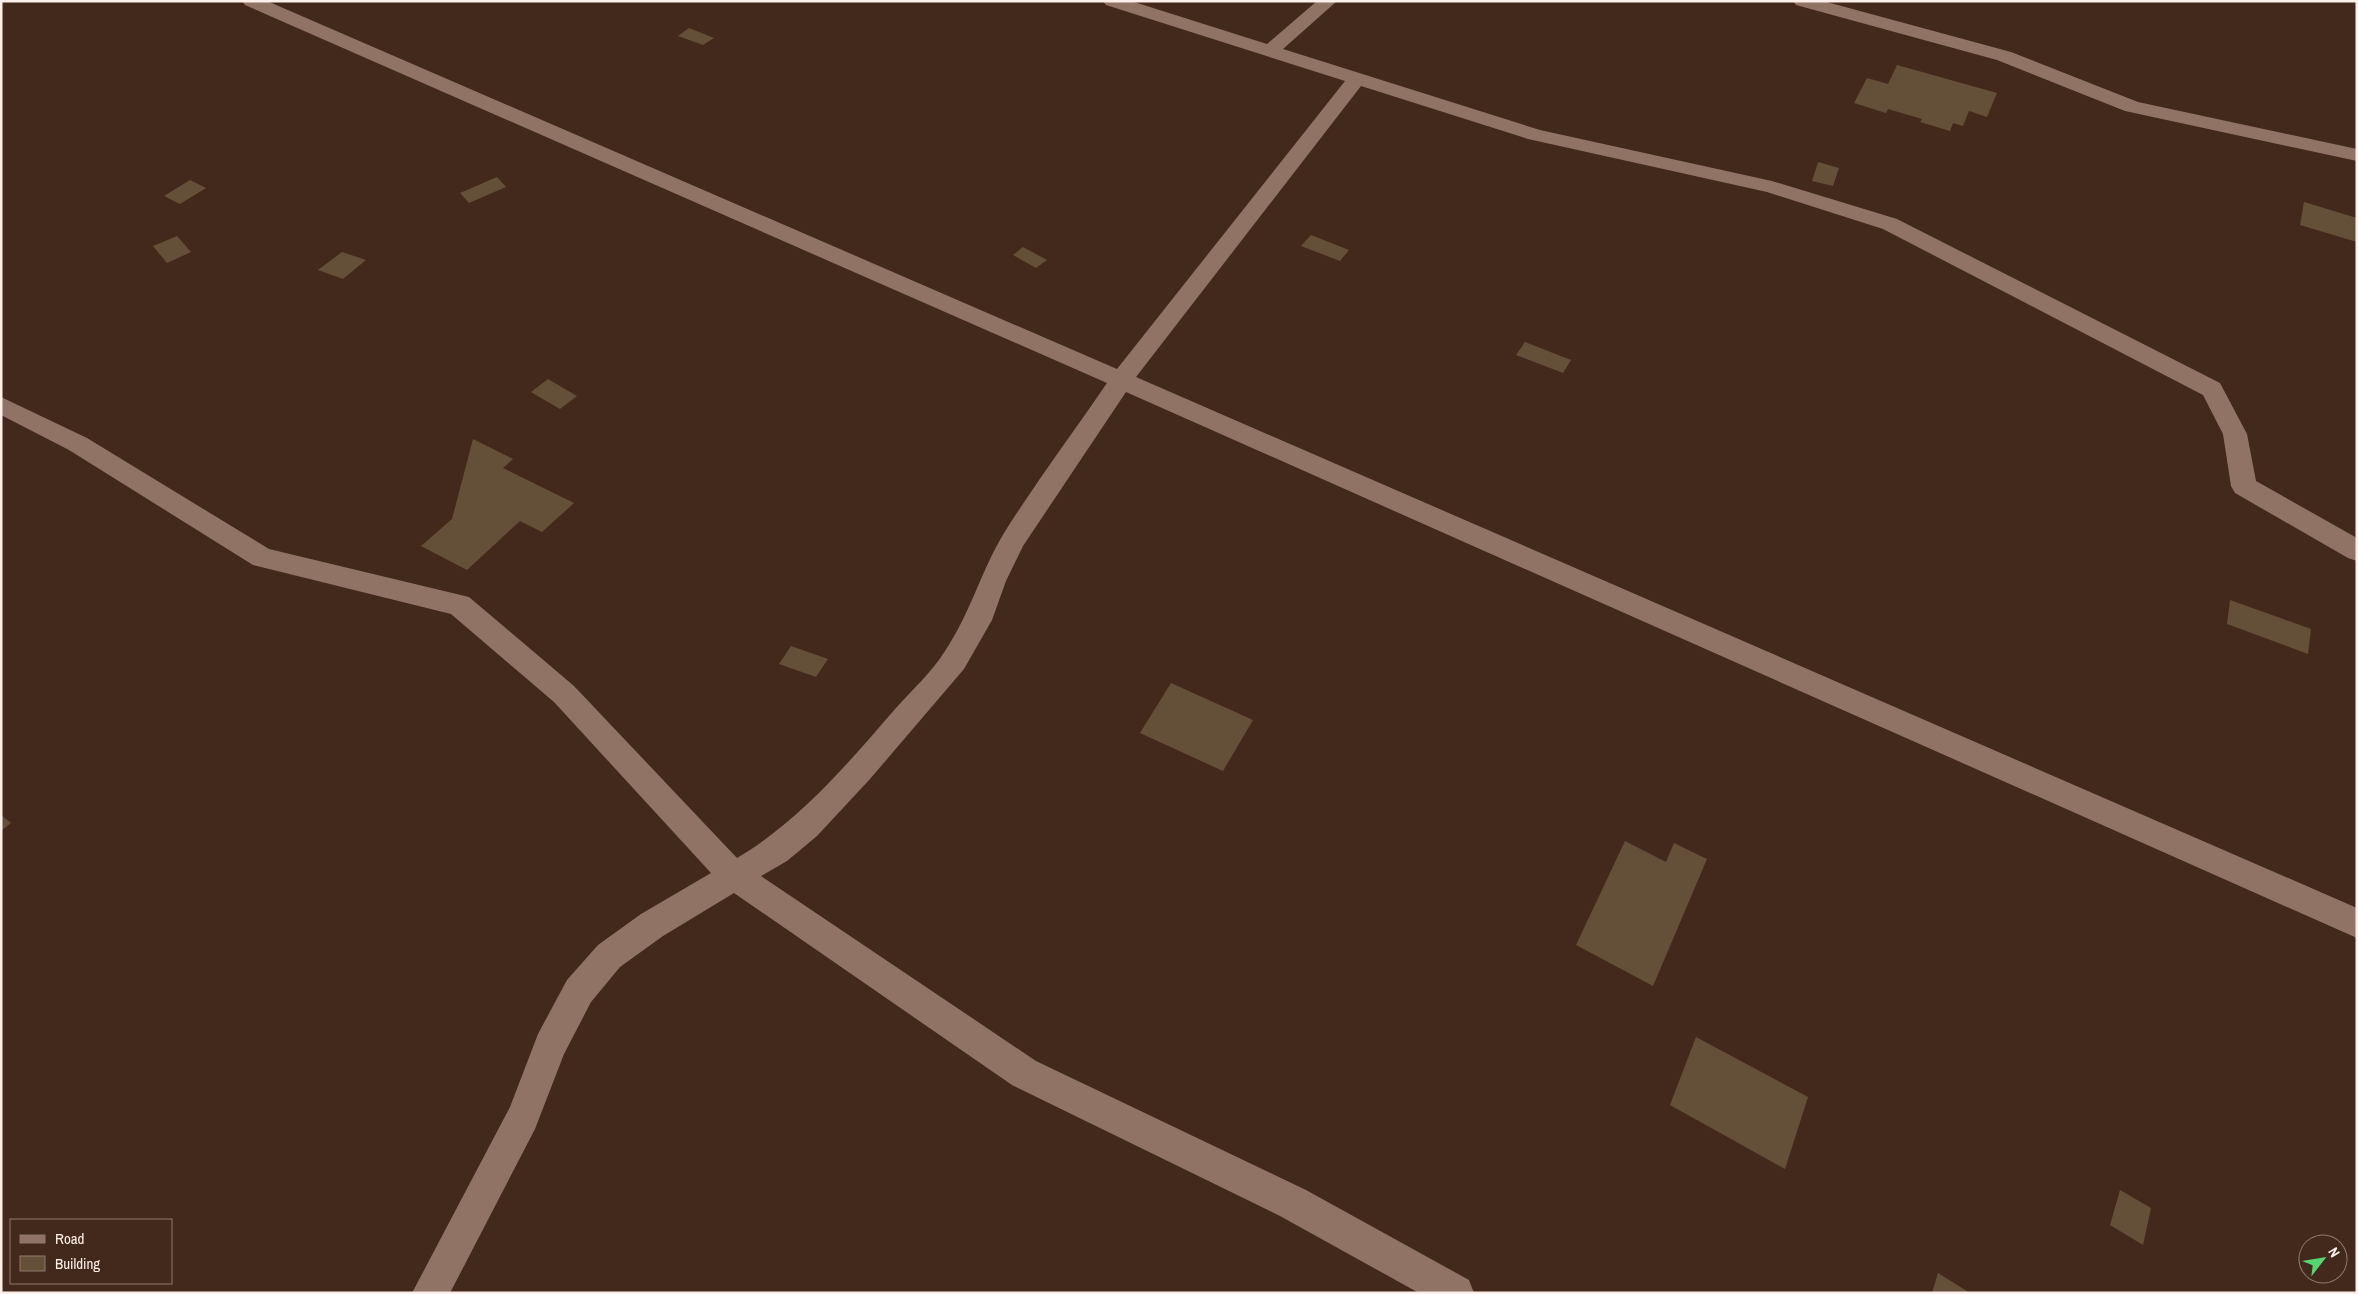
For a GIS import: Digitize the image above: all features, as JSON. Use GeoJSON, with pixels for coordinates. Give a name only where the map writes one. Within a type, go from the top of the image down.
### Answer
{"type":"FeatureCollection","features":[{"type":"Feature","properties":{"kind":"street"},"geometry":{"type":"LineString","coordinates":[[251,1],[1121,380],[2357,923]]}},
{"type":"Feature","properties":{"kind":"street"},"geometry":{"type":"LineString","coordinates":[[1112,1],[1535,135],[1772,187],[1890,224],[2212,389],[2235,434],[2244,486],[2357,551]]}},
{"type":"Feature","properties":{"kind":"street"},"geometry":{"type":"LineString","coordinates":[[1269,52],[1328,1]]}},
{"type":"Feature","properties":{"kind":"street"},"geometry":{"type":"LineString","coordinates":[[1802,1],[2004,56],[2132,106],[2283,138],[2357,156]]}},
{"type":"Feature","properties":{"kind":"street"},"geometry":{"type":"LineString","coordinates":[[430,1293],[523,1117],[550,1046],[579,991],[609,956],[652,925],[776,851],[806,826],[860,770],[954,661],[978,620],[993,581],[1013,541],[1121,380],[1357,79]]}},
{"type":"Feature","properties":{"kind":"street"},"geometry":{"type":"LineString","coordinates":[[1,405],[78,444],[262,558],[459,605],[564,694],[733,876],[1024,1073],[1293,1203],[1456,1293]]}},
{"type":"Feature","properties":{"kind":"building"},"geometry":{"type":"Polygon","coordinates":[[[689,28],[714,38],[703,45],[678,36],[689,28]]]}},
{"type":"Feature","properties":{"kind":"building"},"geometry":{"type":"Polygon","coordinates":[[[1897,65],[1997,93],[1987,117],[1969,111],[1963,126],[1953,123],[1950,131],[1920,122],[1922,119],[1888,109],[1886,113],[1854,103],[1867,78],[1888,84],[1897,65]]]}},
{"type":"Feature","properties":{"kind":"building"},"geometry":{"type":"Polygon","coordinates":[[[1818,162],[1839,168],[1833,186],[1812,181],[1818,162]]]}},
{"type":"Feature","properties":{"kind":"building"},"geometry":{"type":"Polygon","coordinates":[[[497,177],[506,187],[469,203],[460,193],[497,177]]]}},
{"type":"Feature","properties":{"kind":"building"},"geometry":{"type":"Polygon","coordinates":[[[190,180],[206,188],[180,204],[164,196],[190,180]]]}},
{"type":"Feature","properties":{"kind":"building"},"geometry":{"type":"Polygon","coordinates":[[[2304,202],[2357,218],[2357,242],[2300,225],[2304,202]]]}},
{"type":"Feature","properties":{"kind":"building"},"geometry":{"type":"Polygon","coordinates":[[[1311,235],[1349,250],[1340,261],[1301,246],[1311,235]]]}},
{"type":"Feature","properties":{"kind":"building"},"geometry":{"type":"Polygon","coordinates":[[[177,236],[191,252],[167,263],[153,246],[177,236]]]}},
{"type":"Feature","properties":{"kind":"building"},"geometry":{"type":"Polygon","coordinates":[[[1023,247],[1047,260],[1036,268],[1013,255],[1023,247]]]}},
{"type":"Feature","properties":{"kind":"building"},"geometry":{"type":"Polygon","coordinates":[[[342,252],[366,260],[343,279],[318,270],[342,252]]]}},
{"type":"Feature","properties":{"kind":"building"},"geometry":{"type":"Polygon","coordinates":[[[1525,342],[1571,360],[1563,373],[1516,355],[1525,342]]]}},
{"type":"Feature","properties":{"kind":"building"},"geometry":{"type":"Polygon","coordinates":[[[548,379],[577,396],[560,409],[531,392],[548,379]]]}},
{"type":"Feature","properties":{"kind":"building"},"geometry":{"type":"Polygon","coordinates":[[[473,439],[513,459],[503,468],[574,503],[542,532],[520,521],[467,570],[421,546],[452,519],[473,439]]]}},
{"type":"Feature","properties":{"kind":"building"},"geometry":{"type":"Polygon","coordinates":[[[2230,600],[2311,629],[2308,654],[2227,624],[2230,600]]]}},
{"type":"Feature","properties":{"kind":"building"},"geometry":{"type":"Polygon","coordinates":[[[791,646],[828,659],[816,677],[779,664],[791,646]]]}},
{"type":"Feature","properties":{"kind":"building"},"geometry":{"type":"Polygon","coordinates":[[[1171,683],[1253,720],[1223,771],[1140,733],[1171,683]]]}},
{"type":"Feature","properties":{"kind":"building"},"geometry":{"type":"Polygon","coordinates":[[[1,815],[11,823],[1,831],[1,815]]]}},
{"type":"Feature","properties":{"kind":"building"},"geometry":{"type":"Polygon","coordinates":[[[1625,841],[1666,862],[1674,843],[1707,859],[1653,986],[1576,945],[1625,841]]]}},
{"type":"Feature","properties":{"kind":"building"},"geometry":{"type":"Polygon","coordinates":[[[1696,1037],[1808,1097],[1785,1169],[1670,1105],[1696,1037]]]}},
{"type":"Feature","properties":{"kind":"building"},"geometry":{"type":"Polygon","coordinates":[[[2120,1190],[2151,1208],[2143,1245],[2110,1225],[2120,1190]]]}},
{"type":"Feature","properties":{"kind":"building"},"geometry":{"type":"Polygon","coordinates":[[[1938,1273],[1970,1293],[1932,1293],[1938,1273]]]}}]}
